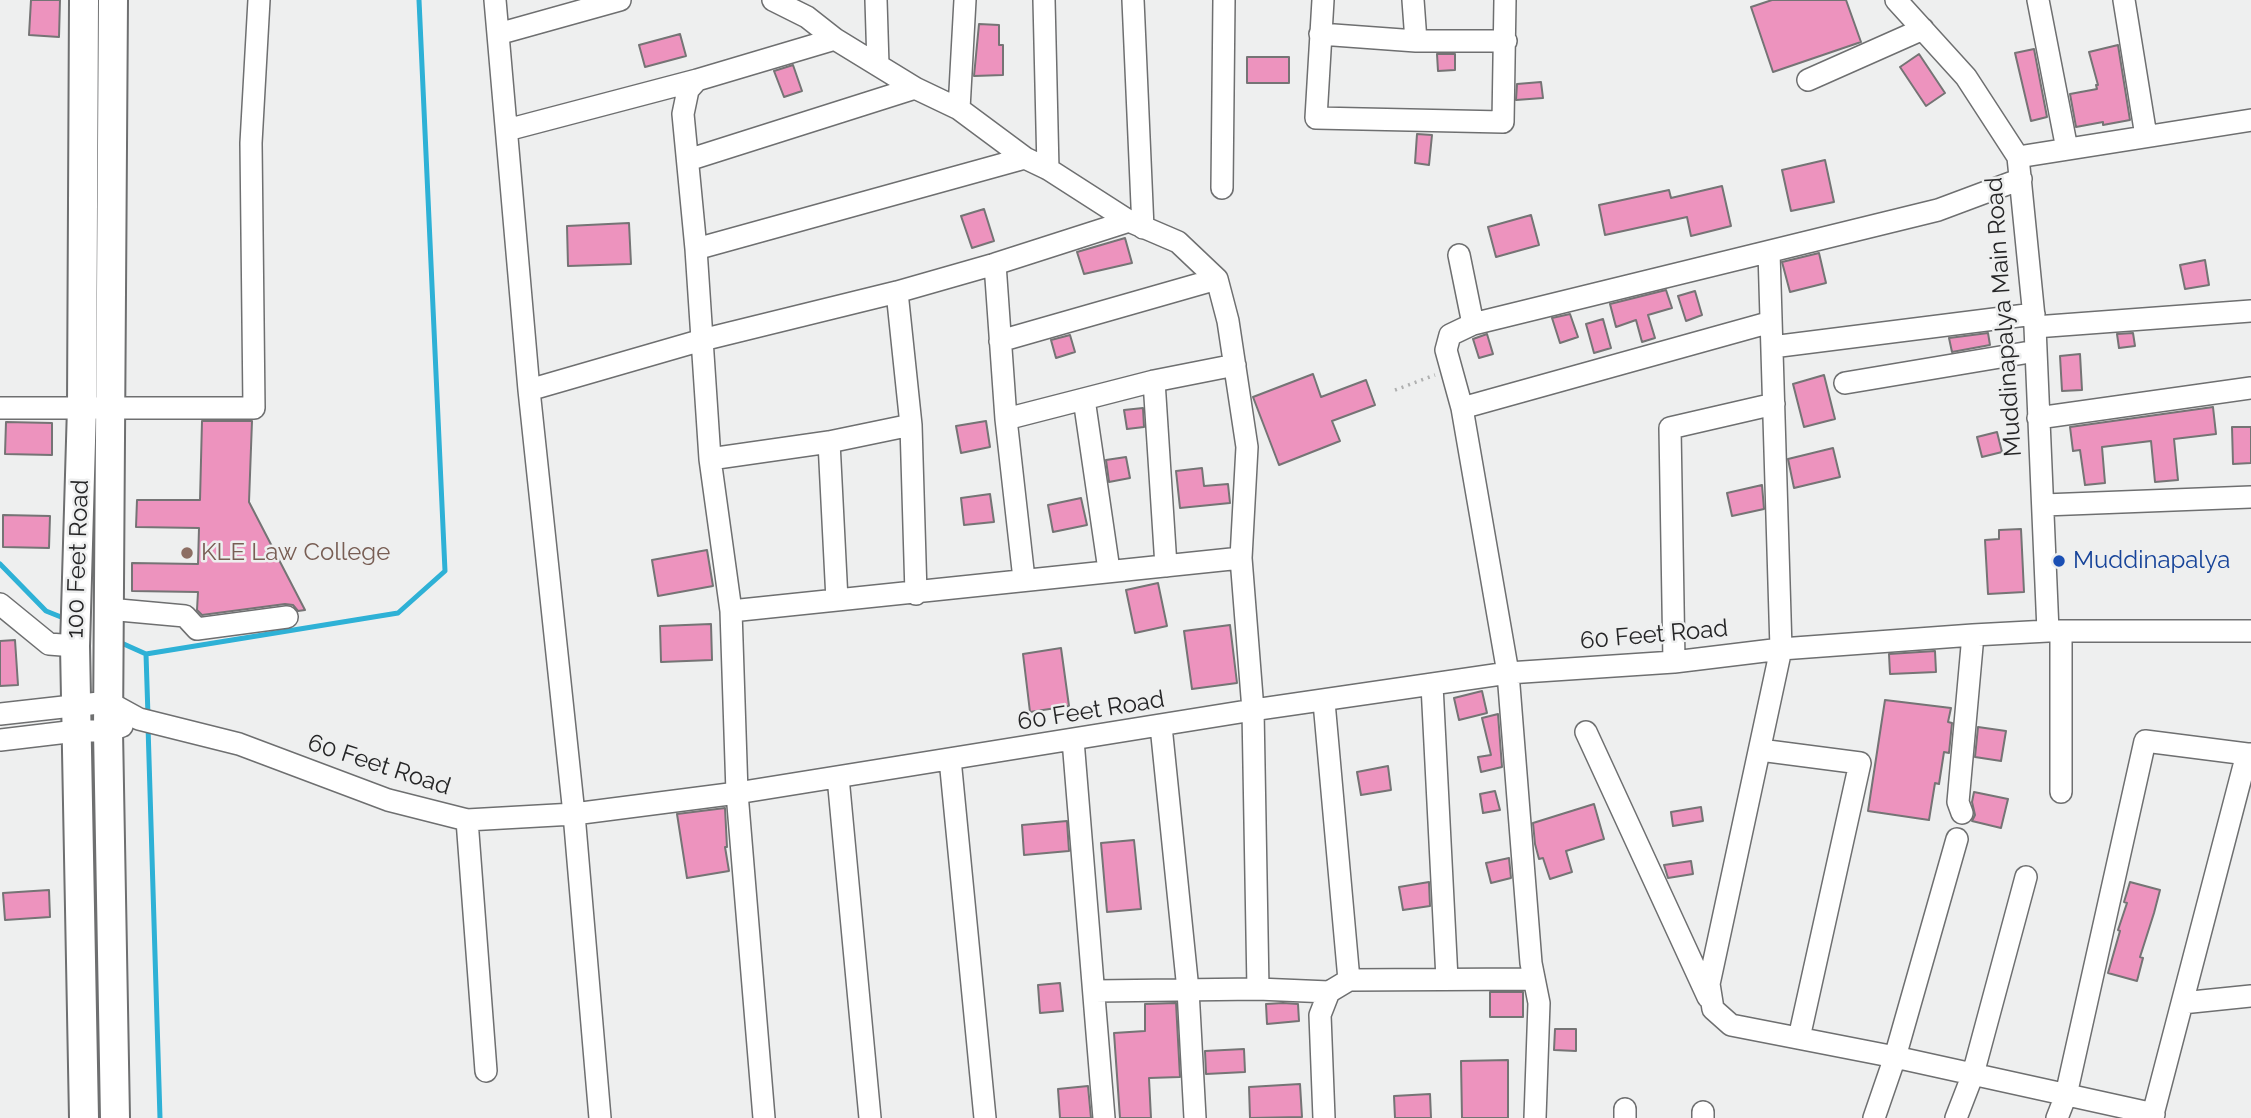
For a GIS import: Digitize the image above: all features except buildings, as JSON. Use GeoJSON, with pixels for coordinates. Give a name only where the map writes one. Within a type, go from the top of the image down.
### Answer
{"type":"FeatureCollection","features":[{"type":"Feature","properties":{"kind":"main road","name":"100 Feet Road"},"geometry":{"type":"LineString","coordinates":[[84,0],[96,407],[108,628],[115,1118]]}},
{"type":"Feature","properties":{"kind":"main road","name":"100 Feet Road"},"geometry":{"type":"LineString","coordinates":[[83,1118],[76,631],[96,407],[113,0]]}},
{"type":"Feature","properties":{"kind":"street"},"geometry":{"type":"LineString","coordinates":[[0,408],[254,408],[251,143],[259,0]]}},
{"type":"Feature","properties":{"kind":"street"},"geometry":{"type":"LineString","coordinates":[[495,0],[529,390],[574,814],[600,1118]]}},
{"type":"Feature","properties":{"kind":"street"},"geometry":{"type":"LineString","coordinates":[[498,34],[620,0]]}},
{"type":"Feature","properties":{"kind":"street"},"geometry":{"type":"LineString","coordinates":[[773,0],[806,8],[835,39],[915,88],[959,109],[1025,158],[1048,169],[1136,224],[1178,242],[1217,279],[1228,321],[1247,447],[1241,558],[1254,710],[1258,989]]}},
{"type":"Feature","properties":{"kind":"street"},"geometry":{"type":"LineString","coordinates":[[876,0],[878,65]]}},
{"type":"Feature","properties":{"kind":"street"},"geometry":{"type":"LineString","coordinates":[[959,109],[965,0]]}},
{"type":"Feature","properties":{"kind":"street"},"geometry":{"type":"LineString","coordinates":[[1044,0],[1048,169]]}},
{"type":"Feature","properties":{"kind":"street"},"geometry":{"type":"LineString","coordinates":[[1133,0],[1136,224]]}},
{"type":"Feature","properties":{"kind":"street"},"geometry":{"type":"LineString","coordinates":[[1222,188],[1224,0]]}},
{"type":"Feature","properties":{"kind":"street"},"geometry":{"type":"LineString","coordinates":[[1323,0],[1316,118],[1503,122],[1505,0]]}},
{"type":"Feature","properties":{"kind":"street"},"geometry":{"type":"LineString","coordinates":[[1413,0],[1416,41]]}},
{"type":"Feature","properties":{"kind":"street","name":"Muddinapalya Main Road"},"geometry":{"type":"LineString","coordinates":[[1896,0],[1966,77],[2018,158],[2034,321],[2038,418],[2055,631],[2061,792]]}},
{"type":"Feature","properties":{"kind":"street"},"geometry":{"type":"LineString","coordinates":[[2038,0],[2067,149]]}},
{"type":"Feature","properties":{"kind":"street"},"geometry":{"type":"LineString","coordinates":[[2124,0],[2146,136]]}},
{"type":"Feature","properties":{"kind":"street"},"geometry":{"type":"LineString","coordinates":[[1808,80],[1923,29]]}},
{"type":"Feature","properties":{"kind":"street"},"geometry":{"type":"LineString","coordinates":[[1320,34],[1416,41],[1506,41]]}},
{"type":"Feature","properties":{"kind":"street"},"geometry":{"type":"LineString","coordinates":[[506,130],[697,80],[835,39]]}},
{"type":"Feature","properties":{"kind":"street"},"geometry":{"type":"LineString","coordinates":[[697,80],[688,90],[683,114],[696,249],[710,458],[731,611],[737,793],[764,1118]]}},
{"type":"Feature","properties":{"kind":"street"},"geometry":{"type":"LineString","coordinates":[[688,160],[915,88]]}},
{"type":"Feature","properties":{"kind":"street"},"geometry":{"type":"LineString","coordinates":[[2018,158],[2251,120]]}},
{"type":"Feature","properties":{"kind":"street"},"geometry":{"type":"LineString","coordinates":[[696,249],[1025,158]]}},
{"type":"Feature","properties":{"kind":"street"},"geometry":{"type":"LineString","coordinates":[[1535,1118],[1539,1003],[1533,979],[1508,673],[1462,408],[1446,351],[1450,335],[1473,324],[1938,210],[2021,179]]}},
{"type":"Feature","properties":{"kind":"street"},"geometry":{"type":"LineString","coordinates":[[529,390],[702,340],[897,292],[1136,224]]}},
{"type":"Feature","properties":{"kind":"street"},"geometry":{"type":"LineString","coordinates":[[1713,1009],[1709,984],[1781,649],[1769,252]]}},
{"type":"Feature","properties":{"kind":"street"},"geometry":{"type":"LineString","coordinates":[[1459,255],[1473,324]]}},
{"type":"Feature","properties":{"kind":"street"},"geometry":{"type":"LineString","coordinates":[[995,264],[1006,419],[1024,579]]}},
{"type":"Feature","properties":{"kind":"street"},"geometry":{"type":"LineString","coordinates":[[1000,341],[1217,279]]}},
{"type":"Feature","properties":{"kind":"street"},"geometry":{"type":"LineString","coordinates":[[897,292],[911,425],[916,593]]}},
{"type":"Feature","properties":{"kind":"street"},"geometry":{"type":"LineString","coordinates":[[1772,347],[2034,321],[2251,311]]}},
{"type":"Feature","properties":{"kind":"street"},"geometry":{"type":"LineString","coordinates":[[1462,408],[1771,322]]}},
{"type":"Feature","properties":{"kind":"street"},"geometry":{"type":"LineString","coordinates":[[1845,383],[2036,351]]}},
{"type":"Feature","properties":{"kind":"street"},"geometry":{"type":"LineString","coordinates":[[1006,419],[1235,365]]}},
{"type":"Feature","properties":{"kind":"street"},"geometry":{"type":"LineString","coordinates":[[1154,382],[1166,566]]}},
{"type":"Feature","properties":{"kind":"street"},"geometry":{"type":"LineString","coordinates":[[2038,418],[2251,388]]}},
{"type":"Feature","properties":{"kind":"street"},"geometry":{"type":"LineString","coordinates":[[1084,399],[1109,570]]}},
{"type":"Feature","properties":{"kind":"street"},"geometry":{"type":"LineString","coordinates":[[1674,662],[1670,428],[1774,404]]}},
{"type":"Feature","properties":{"kind":"street"},"geometry":{"type":"LineString","coordinates":[[710,458],[828,442],[911,425]]}},
{"type":"Feature","properties":{"kind":"street"},"geometry":{"type":"LineString","coordinates":[[828,442],[837,600]]}},
{"type":"Feature","properties":{"kind":"street"},"geometry":{"type":"LineString","coordinates":[[2044,505],[2251,497]]}},
{"type":"Feature","properties":{"kind":"street"},"geometry":{"type":"LineString","coordinates":[[731,611],[1241,558]]}},
{"type":"Feature","properties":{"kind":"street"},"geometry":{"type":"LineString","coordinates":[[0,604],[49,644],[76,631]]}},
{"type":"Feature","properties":{"kind":"street"},"geometry":{"type":"LineString","coordinates":[[108,628],[185,616],[197,629],[287,617]]}},
{"type":"Feature","properties":{"kind":"street","name":"60 Feet Road"},"geometry":{"type":"LineString","coordinates":[[108,702],[145,720],[239,744],[388,800],[467,820],[574,814],[737,793],[1254,710],[1324,702],[1508,673],[1674,662],[1781,649],[1973,635],[2055,631],[2251,631]]}},
{"type":"Feature","properties":{"kind":"street"},"geometry":{"type":"LineString","coordinates":[[1962,813],[1958,802],[1973,635]]}},
{"type":"Feature","properties":{"kind":"street"},"geometry":{"type":"LineString","coordinates":[[1432,685],[1447,978]]}},
{"type":"Feature","properties":{"kind":"street"},"geometry":{"type":"LineString","coordinates":[[0,740],[76,718],[108,702]]}},
{"type":"Feature","properties":{"kind":"street"},"geometry":{"type":"LineString","coordinates":[[1324,702],[1349,980]]}},
{"type":"Feature","properties":{"kind":"street"},"geometry":{"type":"LineString","coordinates":[[0,713],[76,718],[108,732],[145,720]]}},
{"type":"Feature","properties":{"kind":"street"},"geometry":{"type":"LineString","coordinates":[[1161,726],[1188,990],[1195,1118]]}},
{"type":"Feature","properties":{"kind":"street"},"geometry":{"type":"LineString","coordinates":[[1586,732],[1713,1009],[1731,1026],[1895,1057],[2066,1095],[2153,1116],[2249,754],[2145,741],[2066,1095],[2057,1118]]}},
{"type":"Feature","properties":{"kind":"street"},"geometry":{"type":"LineString","coordinates":[[1073,740],[1104,1118]]}},
{"type":"Feature","properties":{"kind":"street"},"geometry":{"type":"LineString","coordinates":[[1760,750],[1860,763],[1799,1038]]}},
{"type":"Feature","properties":{"kind":"street"},"geometry":{"type":"LineString","coordinates":[[950,760],[985,1118]]}},
{"type":"Feature","properties":{"kind":"street"},"geometry":{"type":"LineString","coordinates":[[838,777],[870,1118]]}},
{"type":"Feature","properties":{"kind":"street"},"geometry":{"type":"LineString","coordinates":[[467,820],[485,1071]]}},
{"type":"Feature","properties":{"kind":"street"},"geometry":{"type":"LineString","coordinates":[[1874,1118],[1895,1057],[1957,839]]}},
{"type":"Feature","properties":{"kind":"street"},"geometry":{"type":"LineString","coordinates":[[1956,1118],[1973,1074],[2025,877]]}},
{"type":"Feature","properties":{"kind":"street"},"geometry":{"type":"LineString","coordinates":[[1095,991],[1258,989],[1329,992],[1349,980],[1533,979]]}},
{"type":"Feature","properties":{"kind":"street"},"geometry":{"type":"LineString","coordinates":[[1324,1118],[1320,1015],[1329,992]]}},
{"type":"Feature","properties":{"kind":"street"},"geometry":{"type":"LineString","coordinates":[[2182,1003],[2251,996]]}},
{"type":"Feature","properties":{"kind":"path"},"geometry":{"type":"LineString","coordinates":[[1395,390],[1452,369]]}},
{"type":"Feature","properties":{"kind":"waterway"},"geometry":{"type":"LineString","coordinates":[[148,716],[146,654],[398,613],[445,571],[419,0]]}},
{"type":"Feature","properties":{"kind":"waterway"},"geometry":{"type":"LineString","coordinates":[[0,564],[46,611],[66,619]]}},
{"type":"Feature","properties":{"kind":"waterway"},"geometry":{"type":"LineString","coordinates":[[117,641],[146,654]]}},
{"type":"Feature","properties":{"kind":"waterway"},"geometry":{"type":"LineString","coordinates":[[148,726],[160,1118]]}},
{"type":"Feature","properties":{"kind":"place","name":"KLE Law College"},"geometry":{"type":"Point","coordinates":[187,553]}},
{"type":"Feature","properties":{"kind":"place","name":"Muddinapalya"},"geometry":{"type":"Point","coordinates":[2059,561]}}]}
